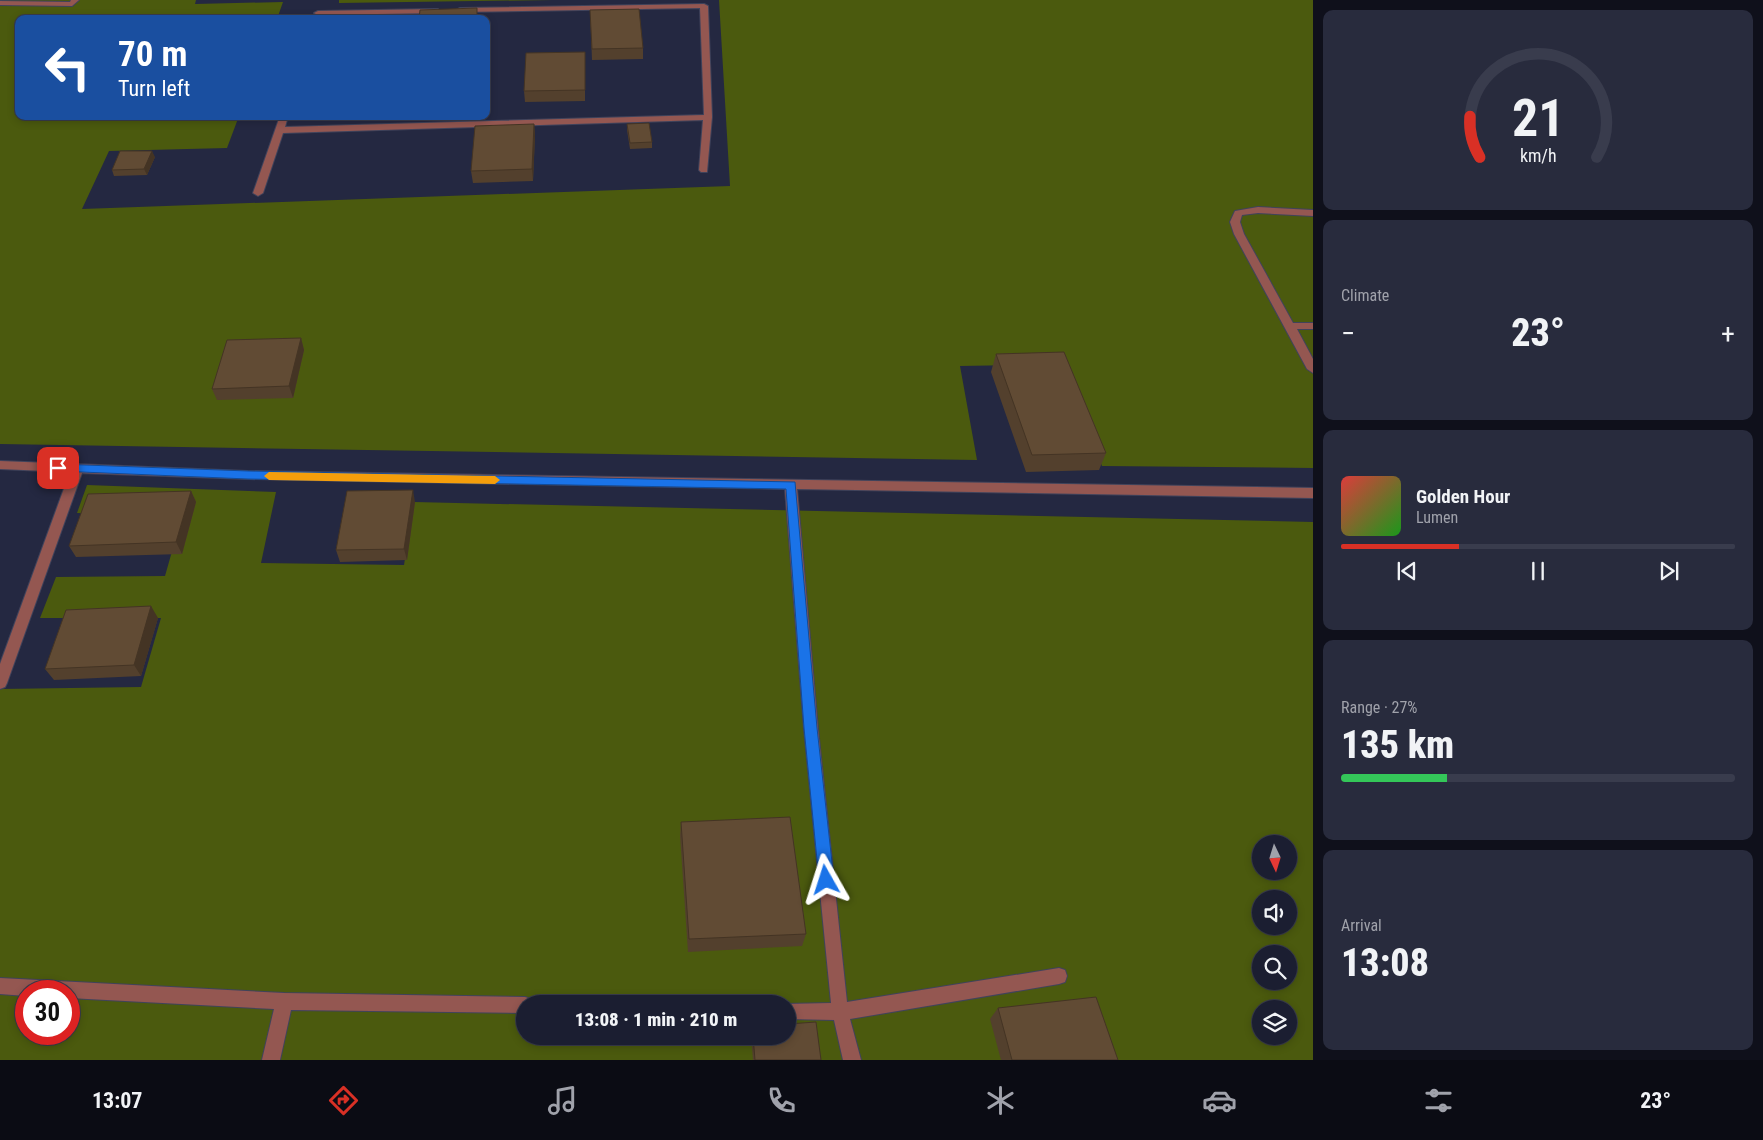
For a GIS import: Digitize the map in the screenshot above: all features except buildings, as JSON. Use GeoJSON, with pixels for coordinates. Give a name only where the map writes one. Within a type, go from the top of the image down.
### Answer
{"type":"FeatureCollection","features":[{"type":"Feature","properties":{"kind":"street"},"geometry":{"type":"LineString","coordinates":[[0,4],[72,4],[75,0]]}},
{"type":"Feature","properties":{"kind":"street"},"geometry":{"type":"LineString","coordinates":[[318,13],[704,6],[708,118],[704,170]]}},
{"type":"Feature","properties":{"kind":"street"},"geometry":{"type":"LineString","coordinates":[[279,130],[708,118]]}},
{"type":"Feature","properties":{"kind":"street"},"geometry":{"type":"LineString","coordinates":[[258,193],[283,120]]}},
{"type":"Feature","properties":{"kind":"street"},"geometry":{"type":"LineString","coordinates":[[1313,213],[1258,210],[1238,213],[1235,222],[1239,234],[1313,369]]}},
{"type":"Feature","properties":{"kind":"street"},"geometry":{"type":"LineString","coordinates":[[1289,326],[1313,326]]}},
{"type":"Feature","properties":{"kind":"street"},"geometry":{"type":"LineString","coordinates":[[0,465],[248,475],[1313,493]]}},
{"type":"Feature","properties":{"kind":"street"},"geometry":{"type":"LineString","coordinates":[[0,683],[78,468]]}},
{"type":"Feature","properties":{"kind":"street"},"geometry":{"type":"LineString","coordinates":[[791,485],[810,728],[840,1012],[852,1060]]}},
{"type":"Feature","properties":{"kind":"street"},"geometry":{"type":"LineString","coordinates":[[796,1011],[840,1012],[1059,976]]}},
{"type":"Feature","properties":{"kind":"street"},"geometry":{"type":"LineString","coordinates":[[0,986],[284,1000],[516,1006]]}},
{"type":"Feature","properties":{"kind":"street"},"geometry":{"type":"LineString","coordinates":[[271,1060],[284,1000]]}},
{"type":"Feature","properties":{"kind":"green space"},"geometry":{"type":"Polygon","coordinates":[[[0,0],[196,0],[195,4],[283,2],[278,15],[15,15],[15,120],[238,120],[227,148],[109,151],[82,209],[730,186],[719,0],[1313,0],[1313,468],[1102,466],[1064,364],[960,366],[977,460],[0,444],[0,0]]]}},
{"type":"Feature","properties":{"kind":"green space"},"geometry":{"type":"Polygon","coordinates":[[[339,0],[553,0],[339,3],[339,0]]]}},
{"type":"Feature","properties":{"kind":"green space"},"geometry":{"type":"Polygon","coordinates":[[[87,485],[276,492],[261,563],[404,565],[414,502],[1313,522],[1313,1060],[0,1060],[0,689],[141,687],[161,618],[40,618],[56,577],[165,576],[182,516],[77,513],[87,485]]]}},
{"type":"Feature","properties":{"kind":"slow traffic"},"geometry":{"type":"LineString","coordinates":[[269,476],[495,480]]}},
{"type":"Feature","properties":{"kind":"route"},"geometry":{"type":"LineString","coordinates":[[58,468],[248,475],[791,485],[810,728],[826,880]]}}]}
